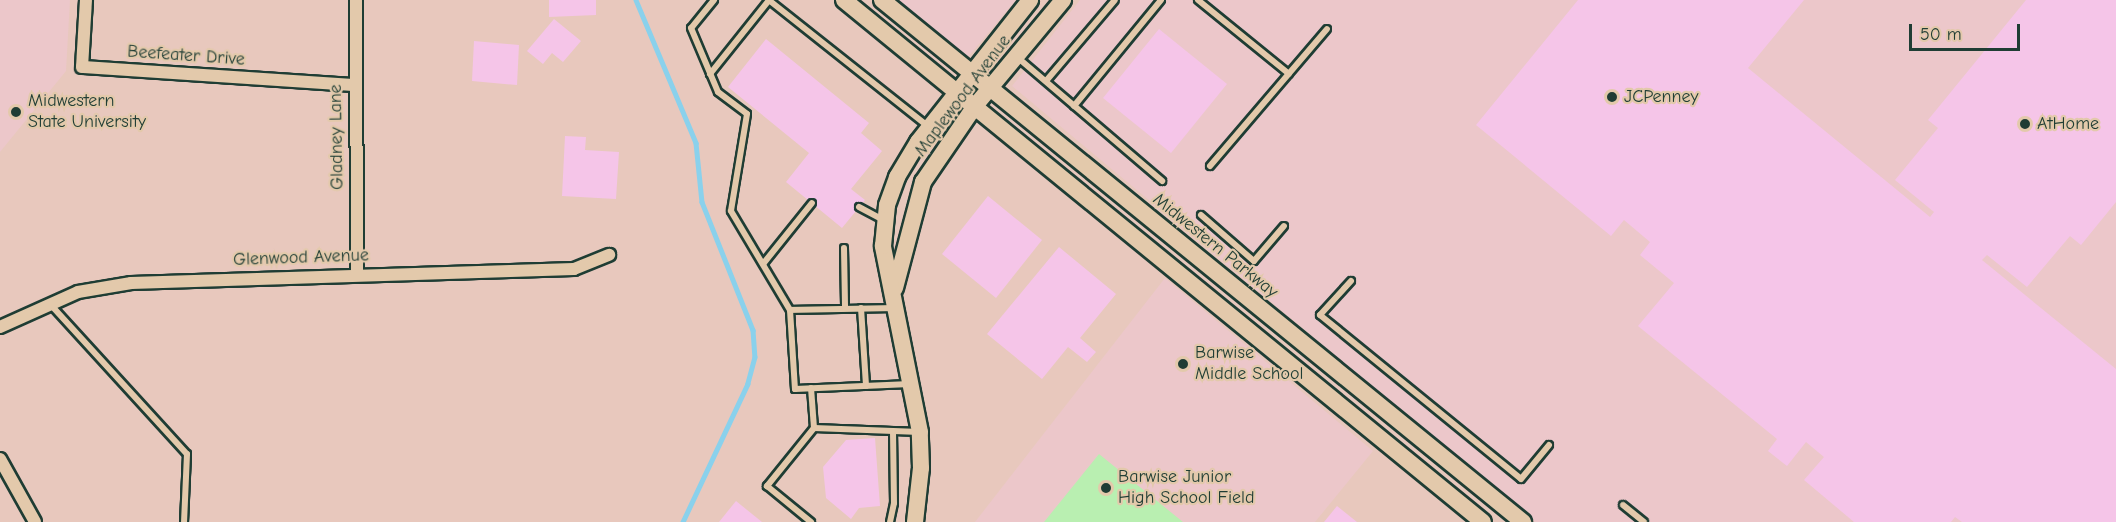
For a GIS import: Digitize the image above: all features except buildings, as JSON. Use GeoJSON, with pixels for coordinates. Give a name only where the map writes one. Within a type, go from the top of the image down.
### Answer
{"type":"FeatureCollection","features":[{"type":"Feature","properties":{"kind":"main road"},"geometry":{"type":"LineString","coordinates":[[844,0],[1483,522]]}},
{"type":"Feature","properties":{"kind":"main road","name":"Midwestern Parkway"},"geometry":{"type":"LineString","coordinates":[[882,0],[1523,522]]}},
{"type":"Feature","properties":{"kind":"main road","name":"Maplewood Avenue"},"geometry":{"type":"LineString","coordinates":[[915,522],[921,468],[920,432],[883,246],[885,221],[897,177],[929,127],[970,72],[1030,0]]}},
{"type":"Feature","properties":{"kind":"main road","name":"Maplewood Avenue"},"geometry":{"type":"LineString","coordinates":[[895,302],[923,182],[975,106],[1063,0]]}},
{"type":"Feature","properties":{"kind":"main road"},"geometry":{"type":"LineString","coordinates":[[1246,328],[1261,309]]}},
{"type":"Feature","properties":{"kind":"street","name":"Beefeater Drive"},"geometry":{"type":"LineString","coordinates":[[86,0],[82,67],[354,85]]}},
{"type":"Feature","properties":{"kind":"street","name":"Gladney Lane"},"geometry":{"type":"LineString","coordinates":[[356,0],[354,85],[357,273]]}},
{"type":"Feature","properties":{"kind":"street","name":"Glenwood Avenue"},"geometry":{"type":"LineString","coordinates":[[0,327],[78,292],[130,283],[357,273],[574,269],[609,255]]}},
{"type":"Feature","properties":{"kind":"street"},"geometry":{"type":"LineString","coordinates":[[0,459],[35,522]]}},
{"type":"Feature","properties":{"kind":"lane"},"geometry":{"type":"LineString","coordinates":[[714,0],[691,28],[718,93],[747,114],[731,211],[790,310],[795,389],[911,384]]}},
{"type":"Feature","properties":{"kind":"lane"},"geometry":{"type":"LineString","coordinates":[[710,74],[770,0],[929,127]]}},
{"type":"Feature","properties":{"kind":"lane"},"geometry":{"type":"LineString","coordinates":[[1046,81],[1115,0]]}},
{"type":"Feature","properties":{"kind":"lane"},"geometry":{"type":"LineString","coordinates":[[1074,105],[1161,0]]}},
{"type":"Feature","properties":{"kind":"lane"},"geometry":{"type":"LineString","coordinates":[[1198,0],[1288,74]]}},
{"type":"Feature","properties":{"kind":"lane"},"geometry":{"type":"LineString","coordinates":[[1210,166],[1327,29]]}},
{"type":"Feature","properties":{"kind":"lane"},"geometry":{"type":"LineString","coordinates":[[1016,56],[1162,181]]}},
{"type":"Feature","properties":{"kind":"lane"},"geometry":{"type":"LineString","coordinates":[[763,264],[812,203]]}},
{"type":"Feature","properties":{"kind":"lane"},"geometry":{"type":"LineString","coordinates":[[859,207],[885,221]]}},
{"type":"Feature","properties":{"kind":"lane"},"geometry":{"type":"LineString","coordinates":[[1202,215],[1254,261],[1284,226]]}},
{"type":"Feature","properties":{"kind":"lane"},"geometry":{"type":"LineString","coordinates":[[844,248],[846,308]]}},
{"type":"Feature","properties":{"kind":"lane"},"geometry":{"type":"LineString","coordinates":[[1351,281],[1320,315],[1521,479],[1550,445]]}},
{"type":"Feature","properties":{"kind":"lane"},"geometry":{"type":"LineString","coordinates":[[790,310],[861,308],[895,302]]}},
{"type":"Feature","properties":{"kind":"lane"},"geometry":{"type":"LineString","coordinates":[[50,304],[187,454],[184,522]]}},
{"type":"Feature","properties":{"kind":"lane"},"geometry":{"type":"LineString","coordinates":[[861,308],[866,386]]}},
{"type":"Feature","properties":{"kind":"lane"},"geometry":{"type":"LineString","coordinates":[[811,388],[814,428],[767,486],[811,522]]}},
{"type":"Feature","properties":{"kind":"lane"},"geometry":{"type":"LineString","coordinates":[[814,428],[893,433],[920,432]]}},
{"type":"Feature","properties":{"kind":"lane"},"geometry":{"type":"LineString","coordinates":[[890,522],[894,503],[893,433]]}},
{"type":"Feature","properties":{"kind":"lane"},"geometry":{"type":"LineString","coordinates":[[1623,505],[1644,522]]}},
{"type":"Feature","properties":{"kind":"shaded area","name":"Midwestern State University"},"geometry":{"type":"Polygon","coordinates":[[[0,0],[70,0],[66,71],[0,152],[0,0]]]}},
{"type":"Feature","properties":{"kind":"shaded area"},"geometry":{"type":"Polygon","coordinates":[[[899,0],[1016,0],[968,57],[899,0]]]}},
{"type":"Feature","properties":{"kind":"shaded area"},"geometry":{"type":"Polygon","coordinates":[[[1080,0],[2116,0],[2116,522],[1535,522],[1012,86],[1080,0]]]}},
{"type":"Feature","properties":{"kind":"shaded area","name":"Barwise Middle School"},"geometry":{"type":"Polygon","coordinates":[[[1165,278],[1373,451],[1315,522],[975,522],[1165,278]]]}},
{"type":"Feature","properties":{"kind":"green space","name":"Barwise Junior High School Field"},"geometry":{"type":"Polygon","coordinates":[[[1099,454],[1183,522],[1044,522],[1099,454]]]}},
{"type":"Feature","properties":{"kind":"waterway"},"geometry":{"type":"LineString","coordinates":[[636,0],[696,143],[702,202],[753,330],[755,357],[748,384],[683,522]]}},
{"type":"Feature","properties":{"kind":"place","name":"JCPenney"},"geometry":{"type":"Point","coordinates":[1612,97]}},
{"type":"Feature","properties":{"kind":"place","name":"Midwestern State University"},"geometry":{"type":"Point","coordinates":[16,112]}},
{"type":"Feature","properties":{"kind":"place","name":"AtHome"},"geometry":{"type":"Point","coordinates":[2025,124]}},
{"type":"Feature","properties":{"kind":"place","name":"Barwise Middle School"},"geometry":{"type":"Point","coordinates":[1183,364]}},
{"type":"Feature","properties":{"kind":"place","name":"Barwise Junior High School Field"},"geometry":{"type":"Point","coordinates":[1106,488]}}]}
